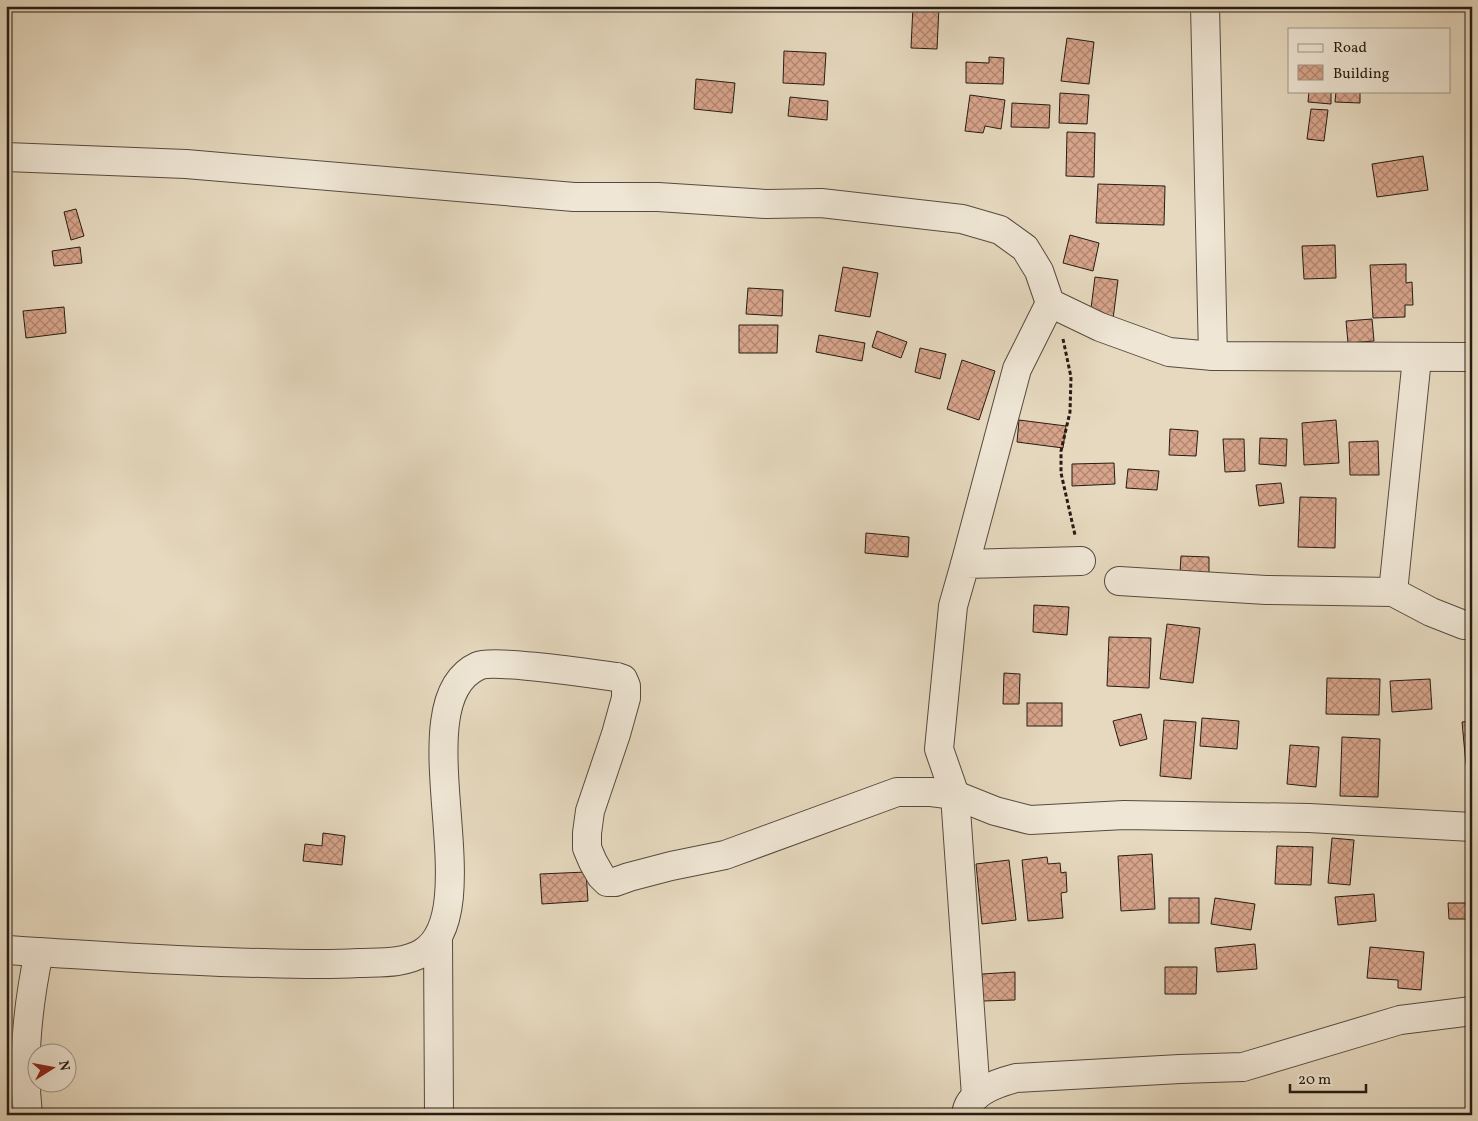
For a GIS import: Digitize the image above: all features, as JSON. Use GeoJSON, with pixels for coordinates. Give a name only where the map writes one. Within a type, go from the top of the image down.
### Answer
{"type":"FeatureCollection","features":[{"type":"Feature","properties":{"kind":"street"},"geometry":{"type":"LineString","coordinates":[[1205,6],[1213,356]]}},
{"type":"Feature","properties":{"kind":"street"},"geometry":{"type":"LineString","coordinates":[[6,157],[186,164],[574,197],[658,197],[766,204],[821,203],[962,219],[1000,230],[1025,248],[1039,271],[1050,303],[1100,327],[1169,352],[1213,356],[1472,357]]}},
{"type":"Feature","properties":{"kind":"street"},"geometry":{"type":"LineString","coordinates":[[971,1105],[954,794],[939,749],[953,606],[1016,369],[1050,303]]}},
{"type":"Feature","properties":{"kind":"street"},"geometry":{"type":"LineString","coordinates":[[1393,592],[1417,358]]}},
{"type":"Feature","properties":{"kind":"street"},"geometry":{"type":"LineString","coordinates":[[965,564],[1081,561]]}},
{"type":"Feature","properties":{"kind":"street"},"geometry":{"type":"LineString","coordinates":[[1119,581],[1266,590],[1393,592],[1431,612],[1464,625],[1472,625]]}},
{"type":"Feature","properties":{"kind":"street"},"geometry":{"type":"LineString","coordinates":[[439,1115],[438,938],[447,914],[450,876],[445,796],[444,723],[454,687],[467,674],[480,665],[505,664],[617,676],[623,680],[626,686],[626,698],[590,811],[587,833],[587,848],[601,876],[607,882],[615,882],[671,866],[725,855],[897,792],[954,794],[995,810],[1030,820],[1134,815],[1309,818],[1472,827]]}},
{"type":"Feature","properties":{"kind":"street"},"geometry":{"type":"LineString","coordinates":[[6,950],[216,962],[332,964],[406,960],[423,952],[438,938]]}},
{"type":"Feature","properties":{"kind":"street"},"geometry":{"type":"LineString","coordinates":[[28,1115],[26,1099],[28,1032],[34,975],[39,952]]}},
{"type":"Feature","properties":{"kind":"street"},"geometry":{"type":"LineString","coordinates":[[971,1105],[993,1084],[1016,1078],[1180,1068],[1243,1067],[1400,1020],[1472,1011]]}},
{"type":"Feature","properties":{"kind":"path"},"geometry":{"type":"LineString","coordinates":[[1050,303],[1065,346],[1071,377],[1070,412],[1061,451],[1061,473],[1081,561]]}},
{"type":"Feature","properties":{"kind":"building"},"geometry":{"type":"Polygon","coordinates":[[[913,6],[939,7],[937,49],[911,48],[913,6]]]}},
{"type":"Feature","properties":{"kind":"building"},"geometry":{"type":"Polygon","coordinates":[[[1067,38],[1094,42],[1089,84],[1061,81],[1067,38]]]}},
{"type":"Feature","properties":{"kind":"building"},"geometry":{"type":"Polygon","coordinates":[[[784,51],[826,53],[824,85],[783,83],[784,51]]]}},
{"type":"Feature","properties":{"kind":"building"},"geometry":{"type":"Polygon","coordinates":[[[989,57],[1004,58],[1003,84],[966,83],[966,62],[989,63],[989,57]]]}},
{"type":"Feature","properties":{"kind":"building"},"geometry":{"type":"Polygon","coordinates":[[[696,79],[735,83],[732,113],[694,109],[696,79]]]}},
{"type":"Feature","properties":{"kind":"building"},"geometry":{"type":"Polygon","coordinates":[[[1309,92],[1331,92],[1331,104],[1308,102],[1309,92]]]}},
{"type":"Feature","properties":{"kind":"building"},"geometry":{"type":"Polygon","coordinates":[[[1336,92],[1360,92],[1360,103],[1335,102],[1336,92]]]}},
{"type":"Feature","properties":{"kind":"building"},"geometry":{"type":"Polygon","coordinates":[[[1060,93],[1089,95],[1087,124],[1059,123],[1060,93]]]}},
{"type":"Feature","properties":{"kind":"building"},"geometry":{"type":"Polygon","coordinates":[[[970,95],[1005,100],[1001,129],[985,126],[983,133],[965,131],[970,95]]]}},
{"type":"Feature","properties":{"kind":"building"},"geometry":{"type":"Polygon","coordinates":[[[790,97],[828,101],[827,120],[788,116],[790,97]]]}},
{"type":"Feature","properties":{"kind":"building"},"geometry":{"type":"Polygon","coordinates":[[[1012,103],[1050,105],[1049,128],[1011,127],[1012,103]]]}},
{"type":"Feature","properties":{"kind":"building"},"geometry":{"type":"Polygon","coordinates":[[[1311,109],[1328,110],[1324,141],[1307,139],[1311,109]]]}},
{"type":"Feature","properties":{"kind":"building"},"geometry":{"type":"Polygon","coordinates":[[[1067,132],[1095,133],[1094,177],[1066,176],[1067,132]]]}},
{"type":"Feature","properties":{"kind":"building"},"geometry":{"type":"Polygon","coordinates":[[[1423,156],[1428,190],[1377,197],[1372,164],[1423,156]]]}},
{"type":"Feature","properties":{"kind":"building"},"geometry":{"type":"Polygon","coordinates":[[[1098,184],[1165,186],[1164,225],[1096,223],[1098,184]]]}},
{"type":"Feature","properties":{"kind":"building"},"geometry":{"type":"Polygon","coordinates":[[[76,209],[84,236],[71,240],[64,212],[76,209]]]}},
{"type":"Feature","properties":{"kind":"building"},"geometry":{"type":"Polygon","coordinates":[[[1070,235],[1099,243],[1093,271],[1063,263],[1070,235]]]}},
{"type":"Feature","properties":{"kind":"building"},"geometry":{"type":"Polygon","coordinates":[[[1335,245],[1336,278],[1304,279],[1302,246],[1335,245]]]}},
{"type":"Feature","properties":{"kind":"building"},"geometry":{"type":"Polygon","coordinates":[[[80,247],[82,263],[54,266],[52,251],[80,247]]]}},
{"type":"Feature","properties":{"kind":"building"},"geometry":{"type":"Polygon","coordinates":[[[1406,264],[1406,283],[1412,282],[1413,305],[1405,305],[1405,317],[1373,318],[1370,265],[1406,264]]]}},
{"type":"Feature","properties":{"kind":"building"},"geometry":{"type":"Polygon","coordinates":[[[843,267],[878,273],[870,317],[835,311],[843,267]]]}},
{"type":"Feature","properties":{"kind":"building"},"geometry":{"type":"Polygon","coordinates":[[[1095,277],[1118,280],[1113,319],[1090,316],[1095,277]]]}},
{"type":"Feature","properties":{"kind":"building"},"geometry":{"type":"Polygon","coordinates":[[[748,288],[783,290],[782,316],[746,314],[748,288]]]}},
{"type":"Feature","properties":{"kind":"building"},"geometry":{"type":"Polygon","coordinates":[[[64,307],[66,333],[26,338],[23,311],[64,307]]]}},
{"type":"Feature","properties":{"kind":"building"},"geometry":{"type":"Polygon","coordinates":[[[1372,319],[1374,341],[1348,343],[1346,321],[1372,319]]]}},
{"type":"Feature","properties":{"kind":"building"},"geometry":{"type":"Polygon","coordinates":[[[739,325],[778,325],[777,353],[739,353],[739,325]]]}},
{"type":"Feature","properties":{"kind":"building"},"geometry":{"type":"Polygon","coordinates":[[[877,331],[907,342],[901,358],[872,347],[877,331]]]}},
{"type":"Feature","properties":{"kind":"building"},"geometry":{"type":"Polygon","coordinates":[[[819,335],[865,343],[862,361],[816,352],[819,335]]]}},
{"type":"Feature","properties":{"kind":"building"},"geometry":{"type":"Polygon","coordinates":[[[920,348],[946,354],[940,379],[915,372],[920,348]]]}},
{"type":"Feature","properties":{"kind":"building"},"geometry":{"type":"Polygon","coordinates":[[[962,360],[995,371],[979,420],[947,409],[962,360]]]}},
{"type":"Feature","properties":{"kind":"building"},"geometry":{"type":"Polygon","coordinates":[[[1019,420],[1066,426],[1063,448],[1017,442],[1019,420]]]}},
{"type":"Feature","properties":{"kind":"building"},"geometry":{"type":"Polygon","coordinates":[[[1336,420],[1339,463],[1304,465],[1302,423],[1336,420]]]}},
{"type":"Feature","properties":{"kind":"building"},"geometry":{"type":"Polygon","coordinates":[[[1170,429],[1198,431],[1196,456],[1169,455],[1170,429]]]}},
{"type":"Feature","properties":{"kind":"building"},"geometry":{"type":"Polygon","coordinates":[[[1260,438],[1287,439],[1286,466],[1259,464],[1260,438]]]}},
{"type":"Feature","properties":{"kind":"building"},"geometry":{"type":"Polygon","coordinates":[[[1223,439],[1244,439],[1245,471],[1225,472],[1223,439]]]}},
{"type":"Feature","properties":{"kind":"building"},"geometry":{"type":"Polygon","coordinates":[[[1378,441],[1379,475],[1350,475],[1349,442],[1378,441]]]}},
{"type":"Feature","properties":{"kind":"building"},"geometry":{"type":"Polygon","coordinates":[[[1114,463],[1115,484],[1072,486],[1072,464],[1114,463]]]}},
{"type":"Feature","properties":{"kind":"building"},"geometry":{"type":"Polygon","coordinates":[[[1128,469],[1159,471],[1157,490],[1126,488],[1128,469]]]}},
{"type":"Feature","properties":{"kind":"building"},"geometry":{"type":"Polygon","coordinates":[[[1281,483],[1284,503],[1259,506],[1256,485],[1281,483]]]}},
{"type":"Feature","properties":{"kind":"building"},"geometry":{"type":"Polygon","coordinates":[[[1300,497],[1336,498],[1335,548],[1298,547],[1300,497]]]}},
{"type":"Feature","properties":{"kind":"building"},"geometry":{"type":"Polygon","coordinates":[[[866,533],[909,537],[908,557],[865,553],[866,533]]]}},
{"type":"Feature","properties":{"kind":"building"},"geometry":{"type":"Polygon","coordinates":[[[1181,556],[1209,557],[1209,574],[1180,572],[1181,556]]]}},
{"type":"Feature","properties":{"kind":"building"},"geometry":{"type":"Polygon","coordinates":[[[1034,605],[1069,607],[1067,635],[1033,632],[1034,605]]]}},
{"type":"Feature","properties":{"kind":"building"},"geometry":{"type":"Polygon","coordinates":[[[1167,624],[1200,628],[1193,683],[1160,679],[1167,624]]]}},
{"type":"Feature","properties":{"kind":"building"},"geometry":{"type":"Polygon","coordinates":[[[1109,637],[1151,638],[1149,688],[1107,686],[1109,637]]]}},
{"type":"Feature","properties":{"kind":"building"},"geometry":{"type":"Polygon","coordinates":[[[1004,673],[1020,674],[1019,704],[1003,704],[1004,673]]]}},
{"type":"Feature","properties":{"kind":"building"},"geometry":{"type":"Polygon","coordinates":[[[1327,678],[1380,679],[1379,715],[1326,714],[1327,678]]]}},
{"type":"Feature","properties":{"kind":"building"},"geometry":{"type":"Polygon","coordinates":[[[1430,679],[1432,709],[1392,712],[1390,681],[1430,679]]]}},
{"type":"Feature","properties":{"kind":"building"},"geometry":{"type":"Polygon","coordinates":[[[1027,703],[1062,703],[1062,726],[1027,726],[1027,703]]]}},
{"type":"Feature","properties":{"kind":"building"},"geometry":{"type":"Polygon","coordinates":[[[1141,714],[1147,739],[1120,746],[1113,721],[1141,714]]]}},
{"type":"Feature","properties":{"kind":"building"},"geometry":{"type":"Polygon","coordinates":[[[1202,718],[1239,721],[1237,749],[1200,746],[1202,718]]]}},
{"type":"Feature","properties":{"kind":"building"},"geometry":{"type":"Polygon","coordinates":[[[1164,720],[1196,722],[1191,779],[1160,776],[1164,720]]]}},
{"type":"Feature","properties":{"kind":"building"},"geometry":{"type":"Polygon","coordinates":[[[1472,721],[1472,765],[1466,765],[1462,722],[1472,721]]]}},
{"type":"Feature","properties":{"kind":"building"},"geometry":{"type":"Polygon","coordinates":[[[1342,737],[1380,739],[1378,797],[1340,796],[1342,737]]]}},
{"type":"Feature","properties":{"kind":"building"},"geometry":{"type":"Polygon","coordinates":[[[1290,745],[1319,747],[1316,787],[1287,784],[1290,745]]]}},
{"type":"Feature","properties":{"kind":"building"},"geometry":{"type":"Polygon","coordinates":[[[323,833],[345,836],[342,865],[303,861],[305,844],[322,846],[323,833]]]}},
{"type":"Feature","properties":{"kind":"building"},"geometry":{"type":"Polygon","coordinates":[[[1332,838],[1354,840],[1350,885],[1328,883],[1332,838]]]}},
{"type":"Feature","properties":{"kind":"building"},"geometry":{"type":"Polygon","coordinates":[[[1277,846],[1313,847],[1311,885],[1275,884],[1277,846]]]}},
{"type":"Feature","properties":{"kind":"building"},"geometry":{"type":"Polygon","coordinates":[[[1152,854],[1155,909],[1121,911],[1118,856],[1152,854]]]}},
{"type":"Feature","properties":{"kind":"building"},"geometry":{"type":"Polygon","coordinates":[[[1047,857],[1048,864],[1060,863],[1061,873],[1066,872],[1067,892],[1061,893],[1063,918],[1028,921],[1022,860],[1047,857]]]}},
{"type":"Feature","properties":{"kind":"building"},"geometry":{"type":"Polygon","coordinates":[[[1009,860],[1016,920],[982,924],[976,864],[1009,860]]]}},
{"type":"Feature","properties":{"kind":"building"},"geometry":{"type":"Polygon","coordinates":[[[586,872],[588,901],[542,904],[540,874],[586,872]]]}},
{"type":"Feature","properties":{"kind":"building"},"geometry":{"type":"Polygon","coordinates":[[[1374,894],[1376,921],[1338,925],[1335,897],[1374,894]]]}},
{"type":"Feature","properties":{"kind":"building"},"geometry":{"type":"Polygon","coordinates":[[[1169,898],[1199,898],[1199,923],[1169,923],[1169,898]]]}},
{"type":"Feature","properties":{"kind":"building"},"geometry":{"type":"Polygon","coordinates":[[[1215,898],[1255,904],[1251,930],[1211,924],[1215,898]]]}},
{"type":"Feature","properties":{"kind":"building"},"geometry":{"type":"Polygon","coordinates":[[[1448,903],[1472,903],[1472,919],[1449,919],[1448,903]]]}},
{"type":"Feature","properties":{"kind":"building"},"geometry":{"type":"Polygon","coordinates":[[[1255,944],[1257,969],[1217,972],[1215,948],[1255,944]]]}},
{"type":"Feature","properties":{"kind":"building"},"geometry":{"type":"Polygon","coordinates":[[[1370,947],[1424,952],[1421,990],[1398,988],[1398,980],[1367,978],[1370,947]]]}},
{"type":"Feature","properties":{"kind":"building"},"geometry":{"type":"Polygon","coordinates":[[[1165,967],[1197,967],[1196,994],[1165,994],[1165,967]]]}},
{"type":"Feature","properties":{"kind":"building"},"geometry":{"type":"Polygon","coordinates":[[[1015,972],[1015,1000],[983,1001],[982,974],[1015,972]]]}}]}
